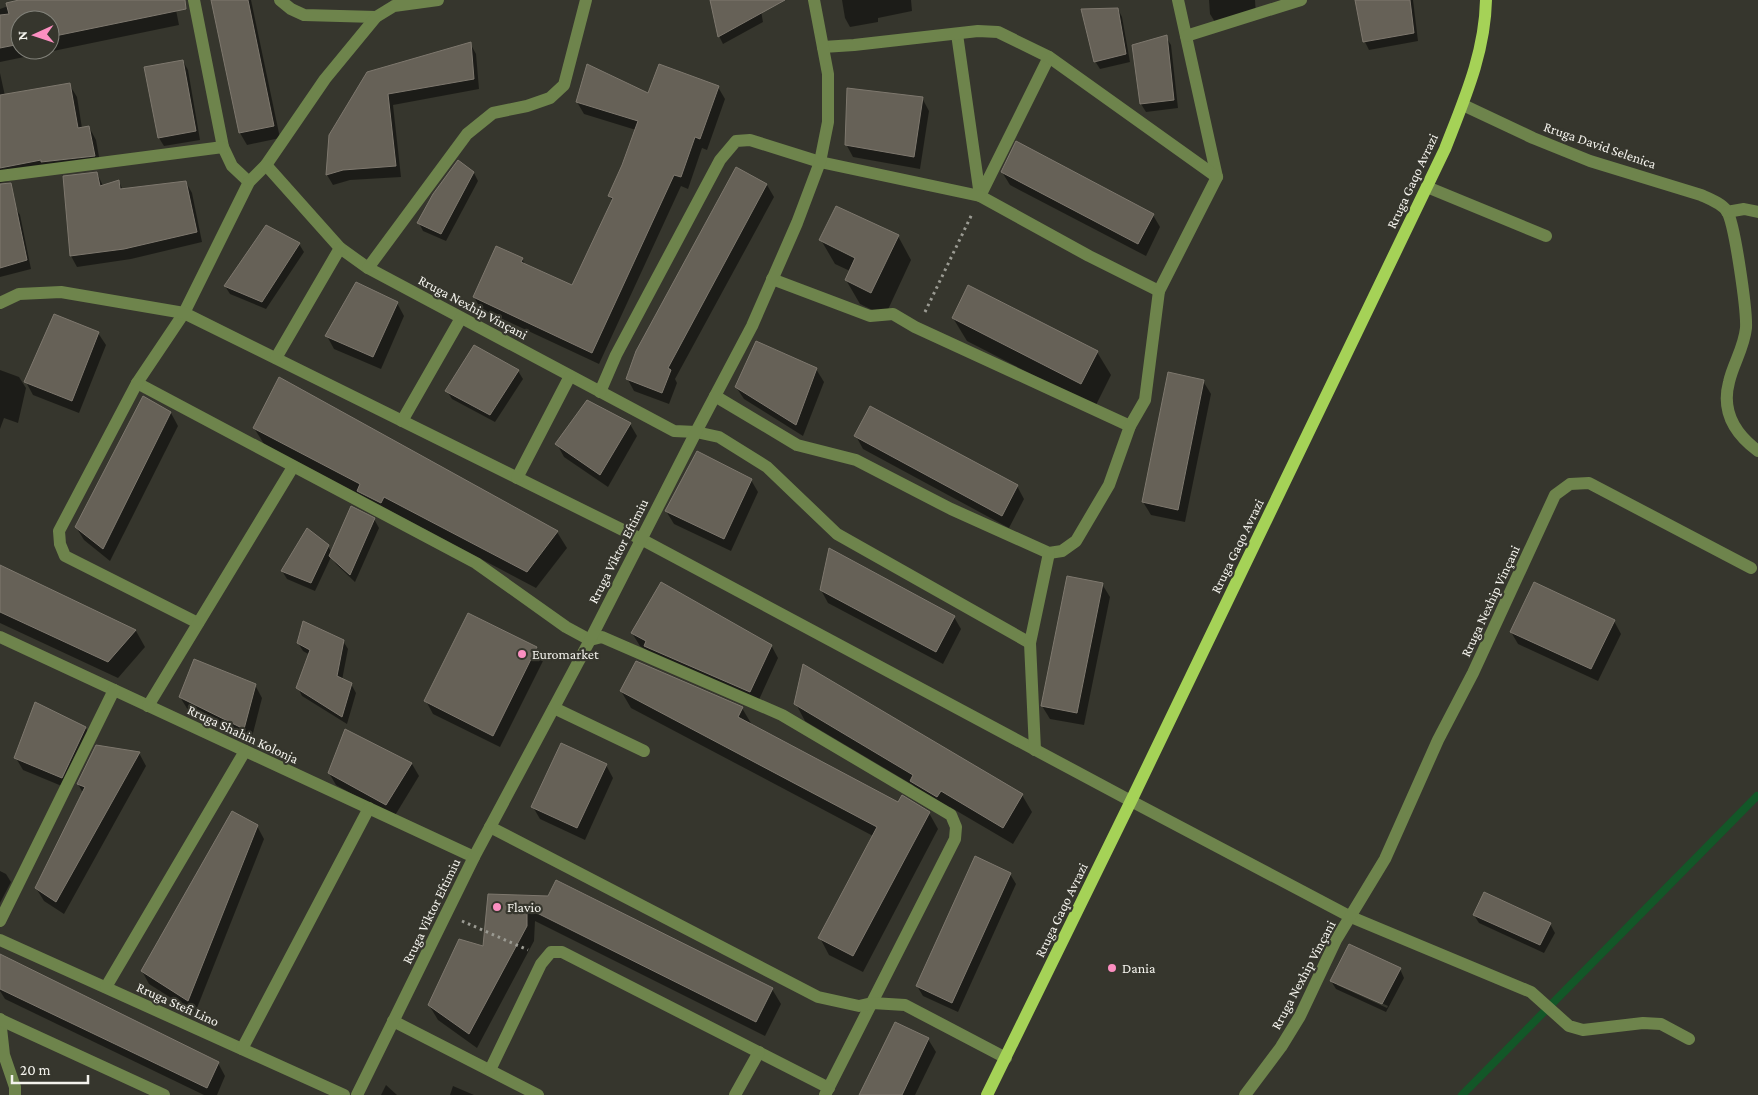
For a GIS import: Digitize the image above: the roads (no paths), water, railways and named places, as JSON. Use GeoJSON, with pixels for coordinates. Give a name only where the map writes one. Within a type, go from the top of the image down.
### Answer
{"type":"FeatureCollection","features":[{"type":"Feature","properties":{"kind":"main road","name":"Rruga Gaqo Avrazi"},"geometry":{"type":"LineString","coordinates":[[987,1095],[1445,149],[1476,66],[1482,41],[1486,0]]}},
{"type":"Feature","properties":{"kind":"street"},"geometry":{"type":"LineString","coordinates":[[194,0],[223,146],[232,166],[248,182]]}},
{"type":"Feature","properties":{"kind":"street"},"geometry":{"type":"LineString","coordinates":[[280,0],[291,9],[304,15],[376,17]]}},
{"type":"Feature","properties":{"kind":"street"},"geometry":{"type":"LineString","coordinates":[[198,623],[65,556],[60,544],[59,530],[137,384],[184,313],[248,182],[266,165],[325,79],[376,17],[394,6],[438,0]]}},
{"type":"Feature","properties":{"kind":"street"},"geometry":{"type":"LineString","coordinates":[[368,268],[467,134],[492,113],[527,106],[550,98],[564,85],[586,0]]}},
{"type":"Feature","properties":{"kind":"street","name":"Rruga Viktor Eftimiu"},"geometry":{"type":"LineString","coordinates":[[357,1095],[474,857],[590,640],[752,326],[797,223],[820,162],[828,122],[828,74],[814,0]]}},
{"type":"Feature","properties":{"kind":"street"},"geometry":{"type":"LineString","coordinates":[[715,396],[797,445],[856,460],[951,509],[1049,553],[1062,551],[1076,541],[1109,484],[1130,426],[1145,400],[1159,291],[1217,177],[1178,0]]}},
{"type":"Feature","properties":{"kind":"street"},"geometry":{"type":"LineString","coordinates":[[1186,36],[1301,0]]}},
{"type":"Feature","properties":{"kind":"street"},"geometry":{"type":"LineString","coordinates":[[823,47],[854,46],[978,31],[998,32],[1049,57],[1217,177]]}},
{"type":"Feature","properties":{"kind":"street"},"geometry":{"type":"LineString","coordinates":[[956,34],[980,196]]}},
{"type":"Feature","properties":{"kind":"street"},"geometry":{"type":"LineString","coordinates":[[980,196],[1049,57]]}},
{"type":"Feature","properties":{"kind":"street","name":"Rruga David Selenica"},"geometry":{"type":"LineString","coordinates":[[1463,105],[1533,138],[1590,161],[1701,195],[1718,203],[1727,212]]}},
{"type":"Feature","properties":{"kind":"street"},"geometry":{"type":"LineString","coordinates":[[600,392],[616,356],[720,160],[736,141],[750,140],[820,162],[980,196],[1089,256],[1159,291]]}},
{"type":"Feature","properties":{"kind":"street"},"geometry":{"type":"LineString","coordinates":[[0,176],[223,146]]}},
{"type":"Feature","properties":{"kind":"street","name":"Rruga Nexhip Vinçani"},"geometry":{"type":"LineString","coordinates":[[266,165],[340,248],[368,268],[674,431],[696,432],[720,437],[767,467],[837,534],[1030,643]]}},
{"type":"Feature","properties":{"kind":"street"},"geometry":{"type":"LineString","coordinates":[[1427,187],[1546,236]]}},
{"type":"Feature","properties":{"kind":"street"},"geometry":{"type":"LineString","coordinates":[[1758,212],[1744,209],[1727,212],[1732,230],[1746,328],[1742,347],[1728,382],[1726,401],[1735,430],[1758,451]]}},
{"type":"Feature","properties":{"kind":"street"},"geometry":{"type":"LineString","coordinates":[[276,358],[340,248]]}},
{"type":"Feature","properties":{"kind":"street"},"geometry":{"type":"LineString","coordinates":[[772,279],[870,316],[893,314],[915,327],[1130,426]]}},
{"type":"Feature","properties":{"kind":"street"},"geometry":{"type":"LineString","coordinates":[[0,303],[19,294],[61,292],[184,313]]}},
{"type":"Feature","properties":{"kind":"street","name":"Rruga Nexhip Vinçani"},"geometry":{"type":"LineString","coordinates":[[184,313],[641,539],[1131,801],[1351,916],[1531,992],[1569,1026],[1583,1030],[1643,1023],[1661,1024],[1689,1039]]}},
{"type":"Feature","properties":{"kind":"street"},"geometry":{"type":"LineString","coordinates":[[402,421],[461,318]]}},
{"type":"Feature","properties":{"kind":"street"},"geometry":{"type":"LineString","coordinates":[[517,478],[570,376]]}},
{"type":"Feature","properties":{"kind":"street"},"geometry":{"type":"LineString","coordinates":[[137,384],[476,564],[566,627],[590,640],[602,637],[782,715],[951,816],[956,827],[955,839],[827,1091],[759,1052],[562,952],[551,952],[541,964],[490,1070]]}},
{"type":"Feature","properties":{"kind":"street"},"geometry":{"type":"LineString","coordinates":[[148,706],[293,467]]}},
{"type":"Feature","properties":{"kind":"street","name":"Rruga Nexhip Vinçani"},"geometry":{"type":"LineString","coordinates":[[1245,1095],[1281,1047],[1300,1016],[1336,940],[1386,859],[1438,740],[1473,673],[1555,495],[1570,484],[1589,483],[1751,568]]}},
{"type":"Feature","properties":{"kind":"street"},"geometry":{"type":"LineString","coordinates":[[1035,750],[1030,643],[1049,553]]}},
{"type":"Feature","properties":{"kind":"street","name":"Rruga Shahin Kolonja"},"geometry":{"type":"LineString","coordinates":[[0,637],[474,857]]}},
{"type":"Feature","properties":{"kind":"street"},"geometry":{"type":"LineString","coordinates":[[0,922],[114,690]]}},
{"type":"Feature","properties":{"kind":"street"},"geometry":{"type":"LineString","coordinates":[[554,708],[644,751]]}},
{"type":"Feature","properties":{"kind":"street"},"geometry":{"type":"LineString","coordinates":[[106,987],[244,751]]}},
{"type":"Feature","properties":{"kind":"street"},"geometry":{"type":"LineString","coordinates":[[242,1049],[369,808]]}},
{"type":"Feature","properties":{"kind":"street"},"geometry":{"type":"LineString","coordinates":[[490,827],[818,997],[859,1006],[872,1003],[905,1005],[1006,1058]]}},
{"type":"Feature","properties":{"kind":"street","name":"Rruga Stefi Lino"},"geometry":{"type":"LineString","coordinates":[[0,940],[344,1095]]}},
{"type":"Feature","properties":{"kind":"street"},"geometry":{"type":"LineString","coordinates":[[0,1020],[4,1055],[15,1087],[15,1095]]}},
{"type":"Feature","properties":{"kind":"street"},"geometry":{"type":"LineString","coordinates":[[0,1020],[164,1095]]}},
{"type":"Feature","properties":{"kind":"street"},"geometry":{"type":"LineString","coordinates":[[394,1020],[538,1095]]}},
{"type":"Feature","properties":{"kind":"street"},"geometry":{"type":"LineString","coordinates":[[735,1095],[759,1052]]}},
{"type":"Feature","properties":{"kind":"waterway"},"geometry":{"type":"LineString","coordinates":[[1462,1095],[1757,796]]}},
{"type":"Feature","properties":{"kind":"place","name":"Euromarket"},"geometry":{"type":"Point","coordinates":[522,654]}},
{"type":"Feature","properties":{"kind":"place","name":"Flavio"},"geometry":{"type":"Point","coordinates":[497,907]}},
{"type":"Feature","properties":{"kind":"place","name":"Dania"},"geometry":{"type":"Point","coordinates":[1112,968]}}]}
